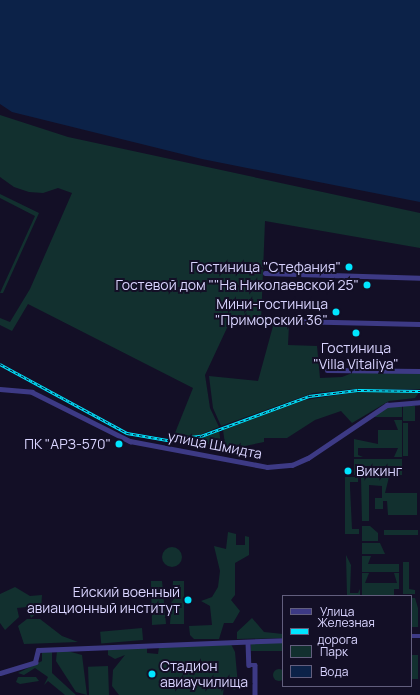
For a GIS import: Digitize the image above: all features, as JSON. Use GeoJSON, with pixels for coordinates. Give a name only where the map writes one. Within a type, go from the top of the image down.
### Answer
{"type":"FeatureCollection","features":[{"type":"Feature","properties":{"kind":"street"},"geometry":{"type":"LineString","coordinates":[[265,273],[420,278]]}},
{"type":"Feature","properties":{"kind":"street"},"geometry":{"type":"LineString","coordinates":[[290,321],[420,324]]}},
{"type":"Feature","properties":{"kind":"street"},"geometry":{"type":"LineString","coordinates":[[327,370],[420,371]]}},
{"type":"Feature","properties":{"kind":"street","name":"улица Шмидта"},"geometry":{"type":"LineString","coordinates":[[0,389],[32,392],[130,441],[268,467],[292,465],[308,458],[387,405],[420,402]]}},
{"type":"Feature","properties":{"kind":"street"},"geometry":{"type":"LineString","coordinates":[[0,673],[34,662],[38,650],[282,640]]}},
{"type":"Feature","properties":{"kind":"street"},"geometry":{"type":"LineString","coordinates":[[248,642],[249,665],[255,665],[255,695]]}},
{"type":"Feature","properties":{"kind":"green space"},"geometry":{"type":"Polygon","coordinates":[[[0,115],[68,137],[420,213],[420,248],[265,221],[261,322],[289,324],[288,345],[317,346],[320,378],[342,377],[355,372],[420,373],[420,389],[354,389],[313,393],[221,426],[213,408],[209,376],[258,381],[273,326],[233,315],[205,375],[210,408],[219,427],[197,436],[173,438],[193,388],[28,304],[12,331],[0,325],[0,318],[10,322],[30,289],[72,193],[58,188],[43,193],[29,192],[14,187],[0,177],[0,115]]]}},
{"type":"Feature","properties":{"kind":"green space"},"geometry":{"type":"Polygon","coordinates":[[[0,194],[39,213],[3,293],[0,293],[35,216],[0,198],[0,194]]]}},
{"type":"Feature","properties":{"kind":"green space"},"geometry":{"type":"Polygon","coordinates":[[[420,391],[415,398],[389,401],[352,423],[341,411],[315,420],[287,438],[264,438],[264,442],[240,447],[240,458],[226,451],[223,430],[298,401],[357,392],[420,391]]]}},
{"type":"Feature","properties":{"kind":"green space"},"geometry":{"type":"Polygon","coordinates":[[[390,406],[402,406],[402,417],[372,417],[390,406]]]}},
{"type":"Feature","properties":{"kind":"green space"},"geometry":{"type":"Polygon","coordinates":[[[403,406],[415,406],[415,421],[403,421],[403,406]]]}},
{"type":"Feature","properties":{"kind":"green space"},"geometry":{"type":"Polygon","coordinates":[[[394,420],[402,420],[402,457],[394,457],[398,448],[358,448],[358,455],[363,457],[354,457],[354,439],[378,444],[378,430],[398,430],[394,420]]]}},
{"type":"Feature","properties":{"kind":"green space"},"geometry":{"type":"Polygon","coordinates":[[[403,423],[408,423],[408,456],[403,456],[403,423]]]}},
{"type":"Feature","properties":{"kind":"green space"},"geometry":{"type":"Polygon","coordinates":[[[219,430],[222,453],[196,439],[204,437],[219,430]]]}},
{"type":"Feature","properties":{"kind":"green space"},"geometry":{"type":"Polygon","coordinates":[[[354,459],[402,459],[402,475],[395,475],[398,466],[358,466],[358,473],[362,475],[354,475],[354,459]]]}},
{"type":"Feature","properties":{"kind":"green space"},"geometry":{"type":"Polygon","coordinates":[[[345,477],[358,477],[358,482],[350,482],[350,487],[352,529],[359,529],[359,534],[345,534],[345,477]]]}},
{"type":"Feature","properties":{"kind":"green space"},"geometry":{"type":"Polygon","coordinates":[[[361,477],[389,477],[385,493],[417,493],[417,515],[388,515],[387,501],[383,501],[383,509],[375,509],[375,498],[382,498],[382,486],[369,485],[369,521],[362,521],[361,477]]]}},
{"type":"Feature","properties":{"kind":"green space"},"geometry":{"type":"Polygon","coordinates":[[[362,526],[370,526],[378,533],[378,541],[362,541],[362,526]]]}},
{"type":"Feature","properties":{"kind":"green space"},"geometry":{"type":"Polygon","coordinates":[[[384,530],[418,530],[418,535],[384,535],[384,530]]]}},
{"type":"Feature","properties":{"kind":"green space"},"geometry":{"type":"Polygon","coordinates":[[[228,532],[236,534],[236,545],[245,545],[245,536],[249,537],[249,555],[235,563],[235,595],[231,600],[240,611],[233,623],[224,623],[219,639],[194,639],[190,635],[189,626],[212,625],[210,606],[201,601],[212,597],[218,587],[220,571],[214,546],[226,549],[228,532]]]}},
{"type":"Feature","properties":{"kind":"green space"},"geometry":{"type":"Polygon","coordinates":[[[362,543],[380,543],[385,554],[362,554],[362,543]]]}},
{"type":"Feature","properties":{"kind":"green space"},"geometry":{"type":"Polygon","coordinates":[[[172,547],[179,550],[182,557],[179,564],[172,567],[165,564],[162,557],[165,550],[172,547]]]}},
{"type":"Feature","properties":{"kind":"green space"},"geometry":{"type":"Polygon","coordinates":[[[346,555],[351,565],[350,593],[358,593],[360,589],[360,595],[347,595],[346,555]]]}},
{"type":"Feature","properties":{"kind":"green space"},"geometry":{"type":"Polygon","coordinates":[[[362,556],[371,556],[368,564],[399,564],[399,572],[362,572],[362,556]]]}},
{"type":"Feature","properties":{"kind":"green space"},"geometry":{"type":"Polygon","coordinates":[[[403,562],[409,562],[409,589],[415,590],[415,594],[403,594],[403,562]]]}},
{"type":"Feature","properties":{"kind":"green space"},"geometry":{"type":"Polygon","coordinates":[[[362,573],[369,573],[365,583],[397,583],[394,573],[399,573],[399,589],[394,589],[394,595],[362,595],[362,573]]]}},
{"type":"Feature","properties":{"kind":"green space"},"geometry":{"type":"Polygon","coordinates":[[[151,581],[162,581],[166,624],[152,625],[151,581]]]}},
{"type":"Feature","properties":{"kind":"green space"},"geometry":{"type":"Polygon","coordinates":[[[173,581],[184,581],[184,624],[170,624],[173,581]]]}},
{"type":"Feature","properties":{"kind":"green space"},"geometry":{"type":"Polygon","coordinates":[[[15,587],[30,596],[42,595],[41,610],[31,618],[27,607],[17,608],[19,617],[5,630],[0,623],[0,594],[15,587]]]}},
{"type":"Feature","properties":{"kind":"green space"},"geometry":{"type":"Polygon","coordinates":[[[412,598],[415,598],[418,608],[418,627],[412,627],[412,598]]]}},
{"type":"Feature","properties":{"kind":"green space"},"geometry":{"type":"Polygon","coordinates":[[[252,618],[264,632],[282,634],[282,638],[237,639],[237,632],[252,618]]]}},
{"type":"Feature","properties":{"kind":"green space"},"geometry":{"type":"Polygon","coordinates":[[[27,619],[40,619],[62,636],[78,642],[24,644],[18,626],[27,619]]]}},
{"type":"Feature","properties":{"kind":"green space"},"geometry":{"type":"Polygon","coordinates":[[[142,628],[143,640],[101,644],[100,632],[142,628]]]}},
{"type":"Feature","properties":{"kind":"green space"},"geometry":{"type":"Polygon","coordinates":[[[251,643],[282,643],[282,651],[251,651],[251,643]]]}},
{"type":"Feature","properties":{"kind":"green space"},"geometry":{"type":"Polygon","coordinates":[[[231,644],[235,652],[238,685],[235,690],[224,686],[223,695],[119,695],[112,686],[113,670],[125,655],[115,659],[108,655],[108,649],[147,647],[147,653],[158,654],[159,647],[231,644]]]}},
{"type":"Feature","properties":{"kind":"green space"},"geometry":{"type":"Polygon","coordinates":[[[64,650],[82,655],[87,695],[76,692],[56,661],[57,651],[64,650]]]}},
{"type":"Feature","properties":{"kind":"green space"},"geometry":{"type":"Polygon","coordinates":[[[42,652],[52,652],[52,673],[76,695],[65,695],[48,681],[44,685],[48,677],[35,668],[24,675],[18,673],[42,661],[42,652]]]}},
{"type":"Feature","properties":{"kind":"green space"},"geometry":{"type":"Polygon","coordinates":[[[412,655],[418,655],[418,679],[412,679],[412,655]]]}},
{"type":"Feature","properties":{"kind":"green space"},"geometry":{"type":"Polygon","coordinates":[[[108,666],[109,695],[89,695],[88,667],[108,666]]]}},
{"type":"Feature","properties":{"kind":"green space"},"geometry":{"type":"Polygon","coordinates":[[[277,669],[281,669],[282,680],[277,681],[273,677],[273,673],[277,669]]]}},
{"type":"Feature","properties":{"kind":"green space"},"geometry":{"type":"Polygon","coordinates":[[[18,677],[36,677],[39,681],[20,684],[16,682],[18,677]]]}},
{"type":"Feature","properties":{"kind":"water"},"geometry":{"type":"Polygon","coordinates":[[[0,0],[420,0],[420,202],[202,159],[12,112],[0,104],[0,0]]]}},
{"type":"Feature","properties":{"kind":"railway"},"geometry":{"type":"LineString","coordinates":[[0,364],[127,433],[167,440],[201,436],[309,396],[358,390],[420,391]]}},
{"type":"Feature","properties":{"kind":"place","name":"Гостиница \"Стефания\""},"geometry":{"type":"Point","coordinates":[349,267]}},
{"type":"Feature","properties":{"kind":"place","name":"Гостевой дом \"\"На Николаевской 25\""},"geometry":{"type":"Point","coordinates":[367,285]}},
{"type":"Feature","properties":{"kind":"place","name":"Мини-гостиница \"Приморский 36\""},"geometry":{"type":"Point","coordinates":[336,312]}},
{"type":"Feature","properties":{"kind":"place","name":"Гостиница \"Villa Vitaliya\""},"geometry":{"type":"Point","coordinates":[356,333]}},
{"type":"Feature","properties":{"kind":"place","name":"ПК \"АРЗ-570\""},"geometry":{"type":"Point","coordinates":[119,444]}},
{"type":"Feature","properties":{"kind":"place","name":"Викинг"},"geometry":{"type":"Point","coordinates":[348,471]}},
{"type":"Feature","properties":{"kind":"place","name":"Ейский военный авиационный институт"},"geometry":{"type":"Point","coordinates":[188,600]}},
{"type":"Feature","properties":{"kind":"place","name":"Стадион авиаучилища"},"geometry":{"type":"Point","coordinates":[152,674]}}]}
